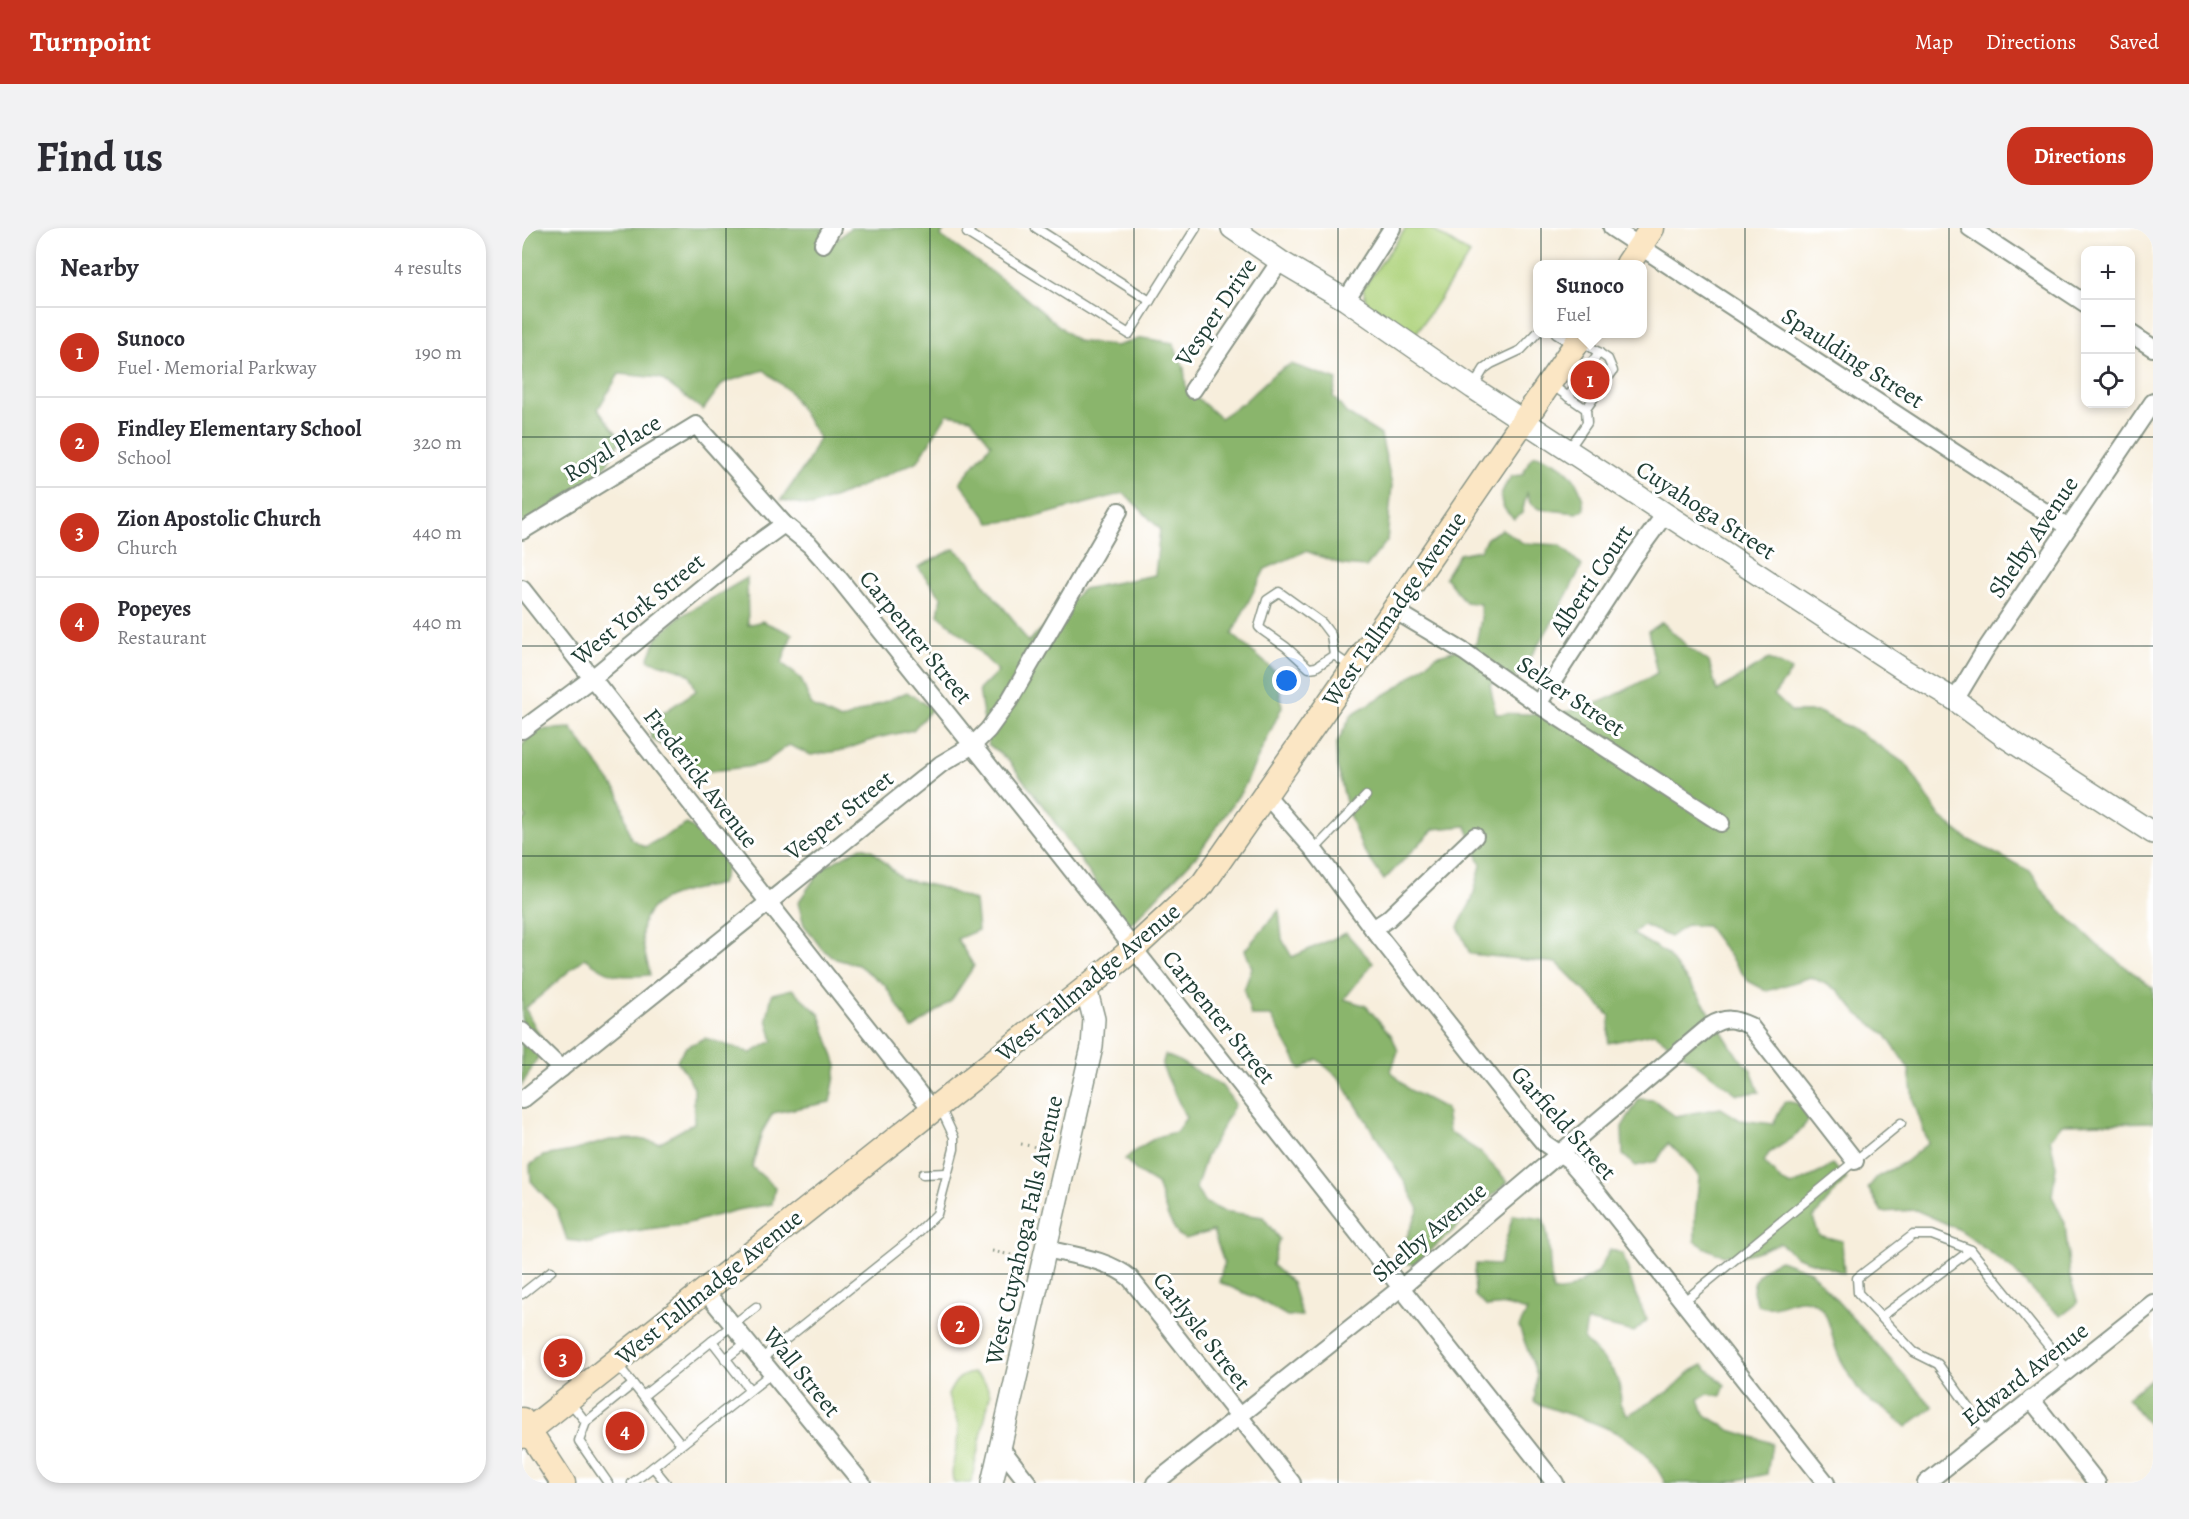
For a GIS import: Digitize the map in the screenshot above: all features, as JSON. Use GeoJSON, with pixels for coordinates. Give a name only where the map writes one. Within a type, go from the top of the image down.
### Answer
{"type":"FeatureCollection","features":[{"type":"Feature","properties":{"kind":"main road","name":"West Tallmadge Avenue"},"geometry":{"type":"LineString","coordinates":[[524,1428],[568,1400],[1086,988],[1133,949],[1203,884],[1266,795],[1343,662],[1394,610],[1524,420],[1558,390],[1573,338]]}},
{"type":"Feature","properties":{"kind":"main road"},"geometry":{"type":"LineString","coordinates":[[524,1428],[563,1483]]}},
{"type":"Feature","properties":{"kind":"street"},"geometry":{"type":"LineString","coordinates":[[822,244],[832,228]]}},
{"type":"Feature","properties":{"kind":"street","name":"Cuyahoga Street"},"geometry":{"type":"LineString","coordinates":[[1232,228],[1280,261],[1346,300],[1473,388],[1665,514],[1906,671],[1955,700],[2005,737],[2153,833]]}},
{"type":"Feature","properties":{"kind":"street"},"geometry":{"type":"LineString","coordinates":[[1346,300],[1392,228]]}},
{"type":"Feature","properties":{"kind":"street","name":"Spaulding Street"},"geometry":{"type":"LineString","coordinates":[[1612,228],[2068,527]]}},
{"type":"Feature","properties":{"kind":"street"},"geometry":{"type":"LineString","coordinates":[[1970,228],[2081,301]]}},
{"type":"Feature","properties":{"kind":"street","name":"Vesper Drive"},"geometry":{"type":"LineString","coordinates":[[1193,390],[1280,261]]}},
{"type":"Feature","properties":{"kind":"street"},"geometry":{"type":"LineString","coordinates":[[2135,336],[2153,348]]}},
{"type":"Feature","properties":{"kind":"street","name":"Shelby Avenue"},"geometry":{"type":"LineString","coordinates":[[1955,700],[1984,652],[2153,402]]}},
{"type":"Feature","properties":{"kind":"street","name":"Carpenter Street"},"geometry":{"type":"LineString","coordinates":[[696,425],[784,524],[810,545],[829,566],[1555,1483]]}},
{"type":"Feature","properties":{"kind":"street","name":"Royal Place"},"geometry":{"type":"LineString","coordinates":[[522,531],[696,425]]}},
{"type":"Feature","properties":{"kind":"street","name":"Vesper Street"},"geometry":{"type":"LineString","coordinates":[[522,1100],[941,764],[973,745],[988,730],[1009,701],[1119,511]]}},
{"type":"Feature","properties":{"kind":"street","name":"Alberti Court"},"geometry":{"type":"LineString","coordinates":[[1538,704],[1633,558],[1665,514]]}},
{"type":"Feature","properties":{"kind":"street","name":"West York Street"},"geometry":{"type":"LineString","coordinates":[[522,730],[591,679],[744,553],[784,524]]}},
{"type":"Feature","properties":{"kind":"street","name":"Frederick Avenue"},"geometry":{"type":"LineString","coordinates":[[522,588],[591,679],[768,902],[935,1107]]}},
{"type":"Feature","properties":{"kind":"street","name":"Selzer Street"},"geometry":{"type":"LineString","coordinates":[[1394,610],[1466,653],[1538,704],[1721,823]]}},
{"type":"Feature","properties":{"kind":"street","name":"Garfield Street"},"geometry":{"type":"LineString","coordinates":[[1266,795],[1314,850],[1519,1113],[1544,1143],[1560,1152],[1594,1189],[1827,1483]]}},
{"type":"Feature","properties":{"kind":"street"},"geometry":{"type":"LineString","coordinates":[[1374,929],[1388,919],[1475,837]]}},
{"type":"Feature","properties":{"kind":"street","name":"West Cuyahoga Falls Avenue"},"geometry":{"type":"LineString","coordinates":[[992,1483],[1092,1047],[1094,1019],[1086,988]]}},
{"type":"Feature","properties":{"kind":"street","name":"Shelby Avenue"},"geometry":{"type":"LineString","coordinates":[[1155,1483],[1402,1287],[1710,1026],[1720,1020],[1733,1018],[1750,1026],[1758,1034],[1855,1161]]}},
{"type":"Feature","properties":{"kind":"street"},"geometry":{"type":"LineString","coordinates":[[522,1031],[561,1069]]}},
{"type":"Feature","properties":{"kind":"street","name":"Carlysle Street"},"geometry":{"type":"LineString","coordinates":[[1046,1249],[1109,1264],[1130,1278],[1292,1483]]}},
{"type":"Feature","properties":{"kind":"street","name":"Wall Street"},"geometry":{"type":"LineString","coordinates":[[705,1291],[862,1483]]}},
{"type":"Feature","properties":{"kind":"street","name":"Edward Avenue"},"geometry":{"type":"LineString","coordinates":[[1926,1483],[2153,1303]]}},
{"type":"Feature","properties":{"kind":"street"},"geometry":{"type":"LineString","coordinates":[[2031,1399],[2097,1483]]}},
{"type":"Feature","properties":{"kind":"street"},"geometry":{"type":"LineString","coordinates":[[1000,1447],[1028,1483]]}},
{"type":"Feature","properties":{"kind":"lane"},"geometry":{"type":"LineString","coordinates":[[971,228],[967,233],[1129,334],[1196,228]]}},
{"type":"Feature","properties":{"kind":"lane"},"geometry":{"type":"LineString","coordinates":[[1036,228],[1150,301]]}},
{"type":"Feature","properties":{"kind":"lane"},"geometry":{"type":"LineString","coordinates":[[1473,388],[1484,369],[1521,350],[1533,337]]}},
{"type":"Feature","properties":{"kind":"lane"},"geometry":{"type":"LineString","coordinates":[[1569,450],[1587,423],[1586,409],[1613,371],[1608,358],[1573,338]]}},
{"type":"Feature","properties":{"kind":"lane"},"geometry":{"type":"LineString","coordinates":[[1586,409],[1558,390],[1599,352]]}},
{"type":"Feature","properties":{"kind":"lane"},"geometry":{"type":"LineString","coordinates":[[1279,592],[1322,622],[1331,635],[1343,662],[1309,668],[1286,647],[1262,630],[1259,627],[1260,620],[1267,600],[1279,592]]}},
{"type":"Feature","properties":{"kind":"lane"},"geometry":{"type":"LineString","coordinates":[[1314,850],[1366,796]]}},
{"type":"Feature","properties":{"kind":"lane"},"geometry":{"type":"LineString","coordinates":[[761,1359],[908,1242],[937,1214],[954,1149],[954,1137],[935,1107]]}},
{"type":"Feature","properties":{"kind":"lane"},"geometry":{"type":"LineString","coordinates":[[1683,1302],[1901,1123]]}},
{"type":"Feature","properties":{"kind":"lane"},"geometry":{"type":"LineString","coordinates":[[923,1174],[948,1173]]}},
{"type":"Feature","properties":{"kind":"lane"},"geometry":{"type":"LineString","coordinates":[[1988,1434],[1938,1364],[1914,1352],[1858,1293],[1857,1278],[1913,1235],[1932,1235],[1971,1250],[2068,1370]]}},
{"type":"Feature","properties":{"kind":"lane"},"geometry":{"type":"LineString","coordinates":[[1881,1317],[1971,1250]]}},
{"type":"Feature","properties":{"kind":"lane"},"geometry":{"type":"LineString","coordinates":[[522,1294],[552,1271]]}},
{"type":"Feature","properties":{"kind":"lane"},"geometry":{"type":"LineString","coordinates":[[643,1396],[756,1307]]}},
{"type":"Feature","properties":{"kind":"lane"},"geometry":{"type":"LineString","coordinates":[[712,1341],[750,1390]]}},
{"type":"Feature","properties":{"kind":"lane"},"geometry":{"type":"LineString","coordinates":[[725,1359],[747,1342]]}},
{"type":"Feature","properties":{"kind":"lane"},"geometry":{"type":"LineString","coordinates":[[616,1362],[681,1444]]}},
{"type":"Feature","properties":{"kind":"lane"},"geometry":{"type":"LineString","coordinates":[[632,1483],[772,1372]]}},
{"type":"Feature","properties":{"kind":"lane"},"geometry":{"type":"LineString","coordinates":[[608,1483],[579,1441],[586,1422],[633,1384]]}},
{"type":"Feature","properties":{"kind":"lane"},"geometry":{"type":"LineString","coordinates":[[568,1400],[586,1422]]}},
{"type":"Feature","properties":{"kind":"lane"},"geometry":{"type":"LineString","coordinates":[[653,1467],[666,1483]]}},
{"type":"Feature","properties":{"kind":"path"},"geometry":{"type":"LineString","coordinates":[[1021,1144],[1048,1149]]}},
{"type":"Feature","properties":{"kind":"path"},"geometry":{"type":"LineString","coordinates":[[992,1251],[1022,1258]]}},
{"type":"Feature","properties":{"kind":"green space"},"geometry":{"type":"Polygon","coordinates":[[[522,228],[822,228],[836,241],[850,228],[945,228],[941,236],[1014,288],[1077,341],[1116,346],[1142,338],[1173,343],[1184,368],[1186,388],[1220,418],[1244,402],[1275,373],[1291,364],[1337,380],[1333,396],[1346,413],[1381,435],[1392,485],[1387,541],[1366,567],[1343,565],[1306,551],[1265,569],[1232,634],[1277,673],[1282,707],[1243,789],[1198,854],[1127,928],[1049,814],[1008,760],[988,744],[979,690],[998,671],[965,637],[938,615],[941,597],[918,567],[954,549],[971,563],[1028,642],[1083,589],[1155,575],[1160,529],[1124,493],[1028,519],[990,523],[960,482],[991,444],[971,418],[947,414],[918,461],[812,506],[781,500],[807,463],[819,438],[790,392],[764,370],[723,383],[703,410],[660,378],[619,374],[598,409],[621,439],[605,467],[577,489],[522,525],[522,228]]]}},
{"type":"Feature","properties":{"kind":"green space"},"geometry":{"type":"Polygon","coordinates":[[[1406,228],[1430,228],[1470,254],[1415,335],[1367,305],[1363,288],[1406,228]]]}},
{"type":"Feature","properties":{"kind":"green space"},"geometry":{"type":"Polygon","coordinates":[[[1536,455],[1555,462],[1570,474],[1580,489],[1584,509],[1577,513],[1539,509],[1530,503],[1527,493],[1522,513],[1514,519],[1508,514],[1501,498],[1504,488],[1512,476],[1522,475],[1530,459],[1536,455]]]}},
{"type":"Feature","properties":{"kind":"green space"},"geometry":{"type":"Polygon","coordinates":[[[1502,529],[1523,543],[1560,545],[1582,566],[1553,621],[1519,676],[1490,684],[1496,714],[1543,714],[1574,710],[1603,701],[1657,673],[1648,631],[1662,622],[1688,647],[1709,662],[1717,691],[1769,659],[1792,670],[1774,695],[1792,712],[1819,712],[1862,734],[1907,765],[1941,818],[1969,840],[2030,871],[2048,898],[2097,945],[2153,988],[2153,1122],[2062,1124],[2050,1139],[2056,1166],[2052,1196],[2065,1223],[2070,1278],[2078,1303],[2061,1316],[2033,1292],[2012,1269],[1958,1229],[1916,1210],[1882,1212],[1868,1188],[1877,1177],[1905,1162],[1928,1143],[1913,1100],[1909,1069],[1885,1034],[1858,1014],[1838,990],[1811,977],[1767,991],[1748,981],[1707,926],[1687,925],[1670,937],[1643,925],[1633,934],[1666,953],[1701,999],[1738,1057],[1751,1070],[1759,1092],[1737,1094],[1654,1033],[1608,1043],[1610,1016],[1557,963],[1470,954],[1458,927],[1472,900],[1481,865],[1466,826],[1434,829],[1384,880],[1362,848],[1349,814],[1337,766],[1336,745],[1352,714],[1398,687],[1436,656],[1476,644],[1481,619],[1480,604],[1465,602],[1445,577],[1459,554],[1480,550],[1487,538],[1502,529]]]}},
{"type":"Feature","properties":{"kind":"green space"},"geometry":{"type":"Polygon","coordinates":[[[747,578],[748,625],[762,621],[792,634],[782,663],[801,679],[812,706],[841,720],[907,692],[932,709],[913,730],[877,738],[844,750],[811,755],[789,745],[764,763],[710,771],[687,763],[651,738],[649,722],[696,691],[690,675],[648,660],[657,638],[679,617],[747,578]]]}},
{"type":"Feature","properties":{"kind":"green space"},"geometry":{"type":"Polygon","coordinates":[[[571,728],[619,794],[631,839],[645,847],[687,824],[711,842],[728,863],[721,884],[671,896],[650,910],[644,920],[642,934],[650,975],[615,975],[585,958],[525,1008],[545,1045],[522,1085],[522,821],[527,818],[522,812],[522,746],[533,730],[571,728]]]}},
{"type":"Feature","properties":{"kind":"green space"},"geometry":{"type":"Polygon","coordinates":[[[861,847],[872,850],[902,879],[939,887],[975,901],[978,930],[957,939],[974,966],[951,1001],[912,1029],[885,985],[858,965],[836,959],[822,949],[804,925],[798,903],[821,869],[861,847]]]}},
{"type":"Feature","properties":{"kind":"green space"},"geometry":{"type":"Polygon","coordinates":[[[1279,910],[1282,939],[1292,957],[1346,933],[1373,963],[1344,999],[1366,1006],[1392,1036],[1398,1051],[1391,1071],[1408,1089],[1446,1109],[1449,1132],[1480,1152],[1508,1182],[1415,1264],[1400,1263],[1401,1250],[1419,1209],[1340,1079],[1317,1059],[1301,1070],[1271,1016],[1251,1016],[1244,990],[1252,968],[1245,950],[1279,910]]]}},
{"type":"Feature","properties":{"kind":"green space"},"geometry":{"type":"Polygon","coordinates":[[[792,989],[820,1015],[837,1066],[830,1102],[773,1113],[762,1132],[752,1167],[775,1187],[772,1204],[737,1210],[685,1224],[619,1233],[592,1243],[567,1240],[557,1210],[531,1181],[530,1165],[543,1156],[572,1151],[610,1140],[638,1139],[659,1143],[694,1123],[694,1087],[677,1060],[686,1047],[705,1038],[751,1053],[773,1041],[767,1019],[772,994],[792,989]]]}},
{"type":"Feature","properties":{"kind":"green space"},"geometry":{"type":"Polygon","coordinates":[[[1165,1055],[1222,1086],[1235,1104],[1206,1157],[1196,1188],[1204,1202],[1223,1211],[1263,1217],[1279,1239],[1272,1265],[1292,1283],[1302,1316],[1287,1316],[1258,1299],[1219,1282],[1224,1263],[1213,1231],[1185,1239],[1178,1235],[1168,1217],[1157,1184],[1137,1172],[1125,1159],[1149,1142],[1176,1132],[1186,1118],[1162,1066],[1165,1055]]]}},
{"type":"Feature","properties":{"kind":"green space"},"geometry":{"type":"Polygon","coordinates":[[[1639,1099],[1654,1100],[1675,1116],[1721,1108],[1740,1120],[1773,1124],[1785,1101],[1800,1104],[1809,1120],[1793,1138],[1769,1153],[1764,1162],[1781,1181],[1791,1186],[1825,1170],[1832,1164],[1847,1178],[1813,1218],[1819,1235],[1842,1241],[1844,1273],[1797,1257],[1780,1243],[1757,1252],[1727,1256],[1706,1249],[1695,1241],[1699,1177],[1689,1163],[1668,1143],[1657,1161],[1636,1166],[1623,1155],[1622,1127],[1639,1099]]]}},
{"type":"Feature","properties":{"kind":"green space"},"geometry":{"type":"Polygon","coordinates":[[[1513,1215],[1543,1219],[1548,1237],[1553,1292],[1568,1290],[1598,1272],[1610,1249],[1623,1254],[1635,1293],[1647,1320],[1634,1332],[1587,1321],[1584,1339],[1611,1368],[1619,1383],[1620,1404],[1628,1415],[1670,1391],[1691,1371],[1703,1365],[1725,1385],[1721,1396],[1708,1394],[1699,1399],[1704,1414],[1730,1430],[1772,1443],[1767,1474],[1725,1483],[1665,1483],[1654,1464],[1640,1449],[1625,1438],[1609,1429],[1534,1402],[1537,1375],[1519,1327],[1527,1311],[1506,1305],[1487,1307],[1475,1296],[1476,1264],[1499,1265],[1513,1215]]]}},
{"type":"Feature","properties":{"kind":"green space"},"geometry":{"type":"Polygon","coordinates":[[[1780,1260],[1810,1271],[1933,1407],[1906,1427],[1860,1392],[1837,1352],[1825,1315],[1816,1304],[1801,1300],[1774,1307],[1758,1305],[1753,1291],[1755,1280],[1766,1268],[1780,1260]]]}},
{"type":"Feature","properties":{"kind":"green space"},"geometry":{"type":"Polygon","coordinates":[[[973,1373],[985,1382],[990,1395],[971,1483],[954,1483],[952,1471],[958,1427],[948,1395],[958,1380],[964,1375],[973,1373]]]}},
{"type":"Feature","properties":{"kind":"green space"},"geometry":{"type":"Polygon","coordinates":[[[2153,1377],[2153,1430],[2127,1398],[2153,1377]]]}},
{"type":"Feature","properties":{"kind":"place","name":"Sunoco"},"geometry":{"type":"Point","coordinates":[1590,380]}},
{"type":"Feature","properties":{"kind":"place","name":"Findley Elementary School"},"geometry":{"type":"Point","coordinates":[960,1325]}},
{"type":"Feature","properties":{"kind":"place","name":"Zion Apostolic Church"},"geometry":{"type":"Point","coordinates":[563,1358]}},
{"type":"Feature","properties":{"kind":"place","name":"Popeyes"},"geometry":{"type":"Point","coordinates":[625,1431]}}]}
